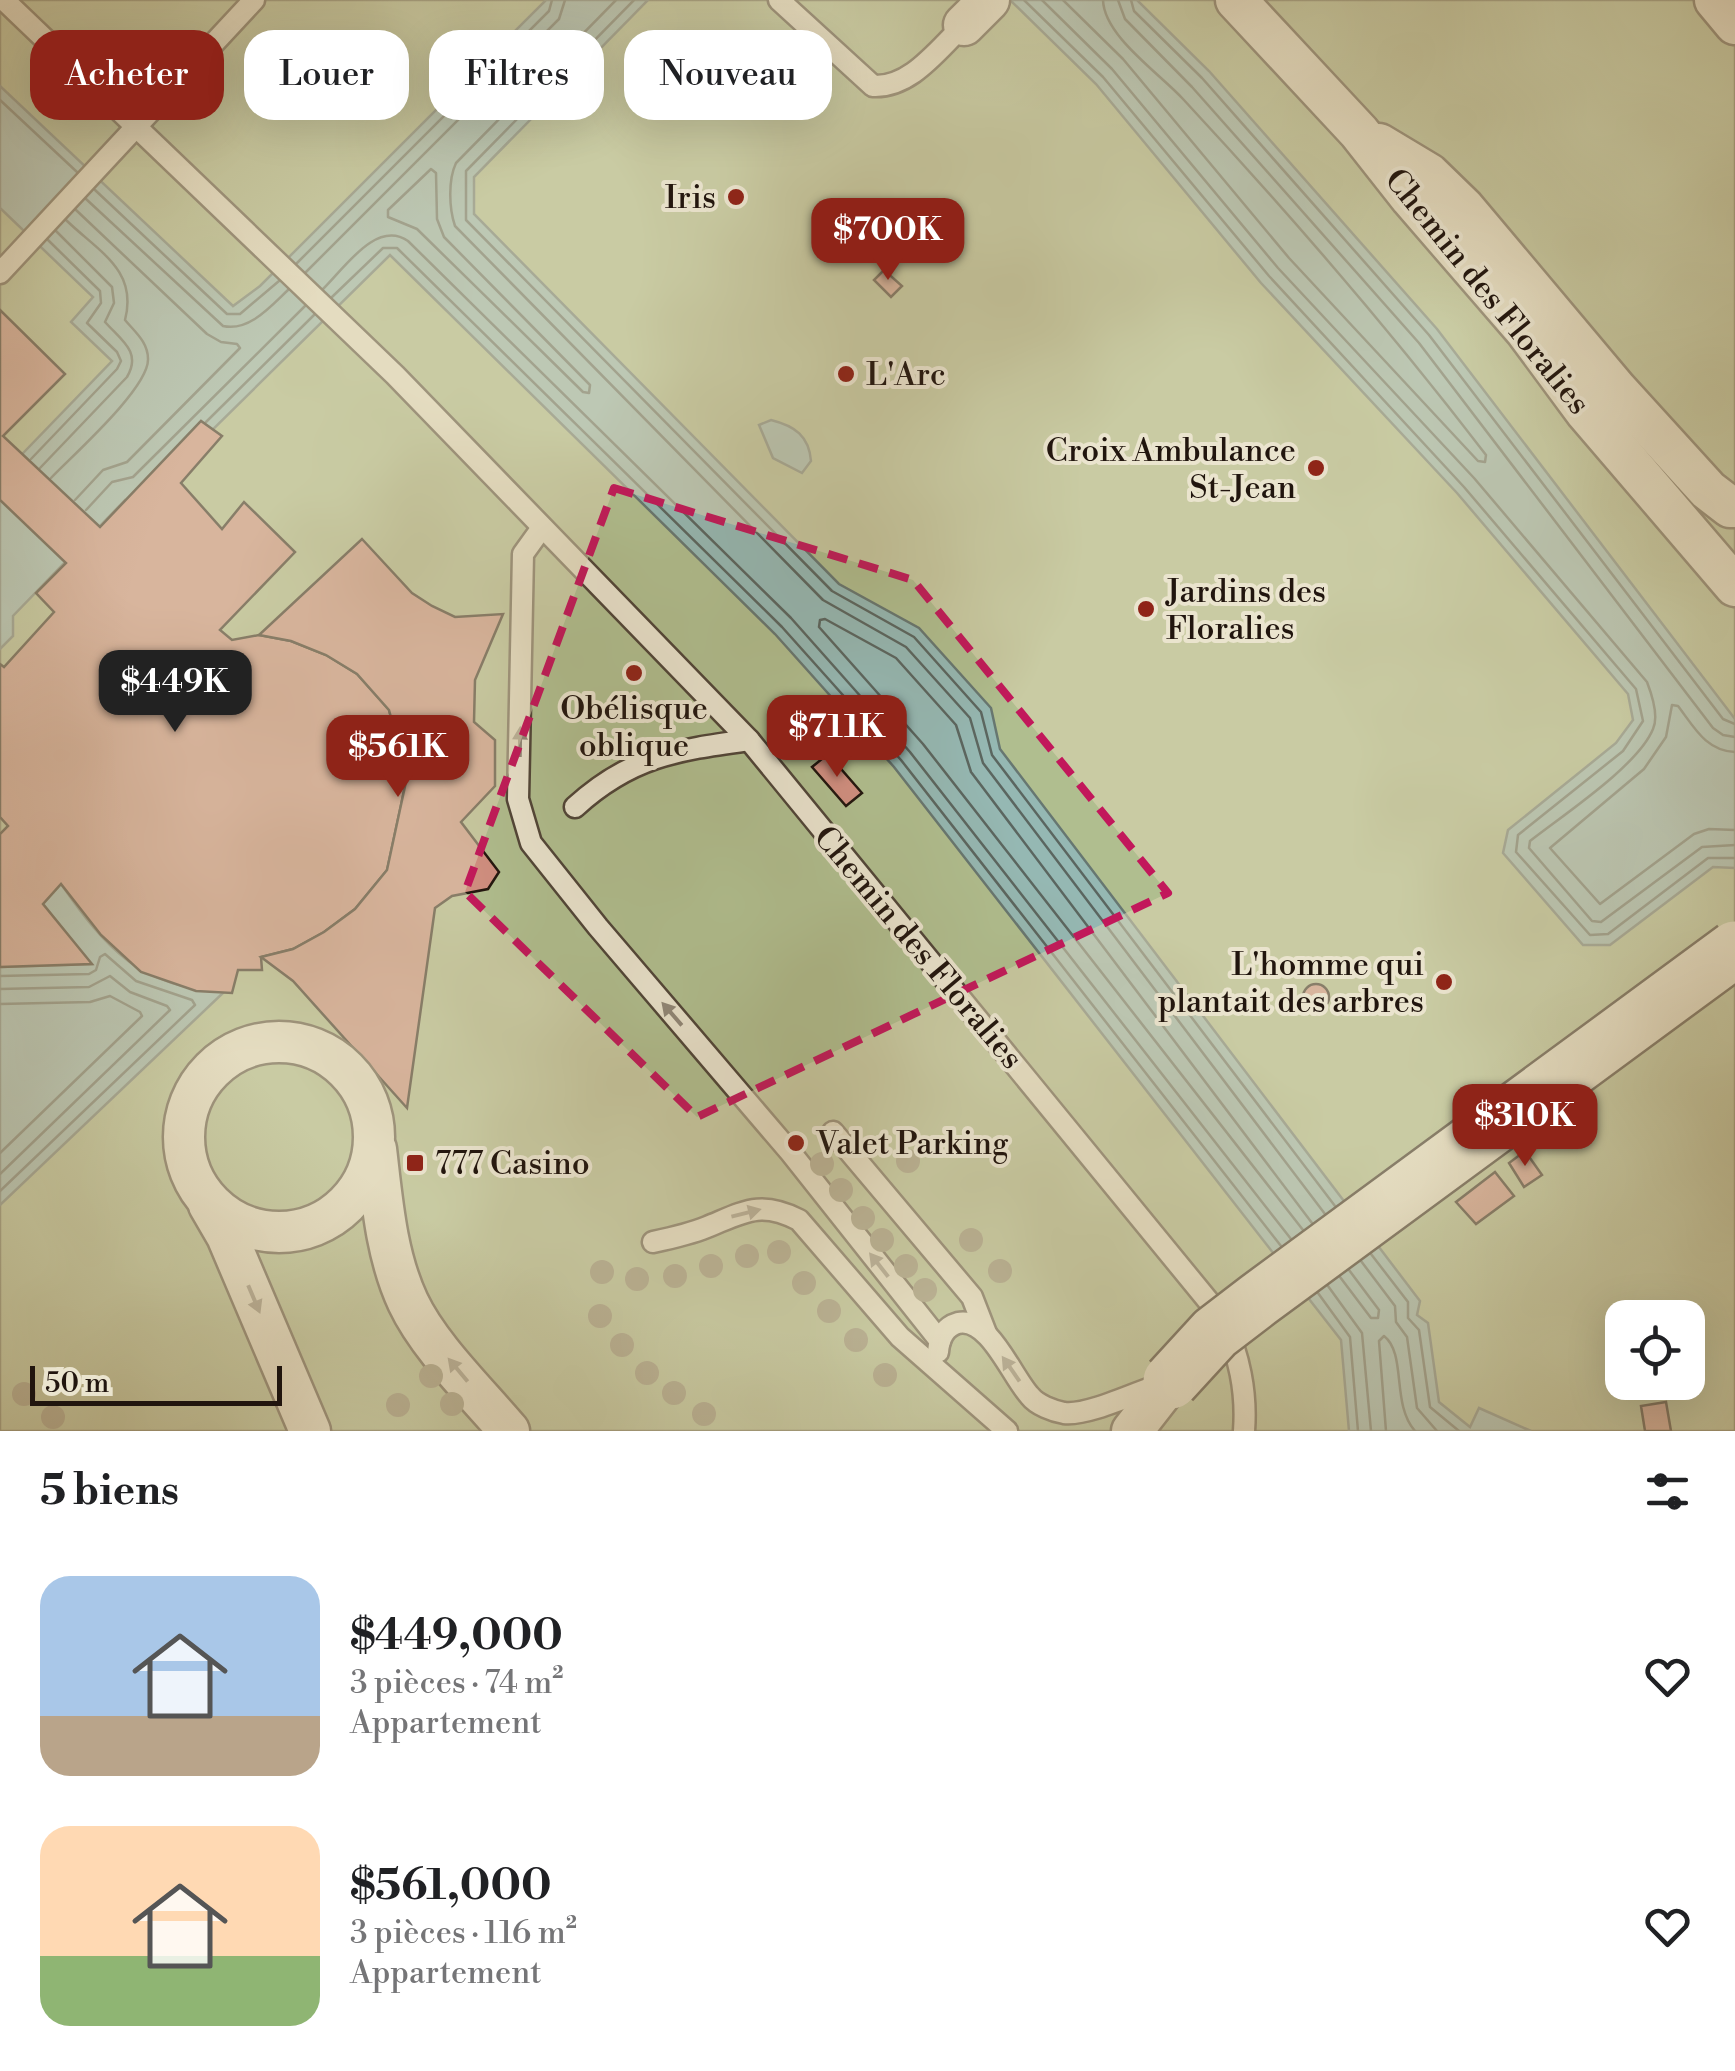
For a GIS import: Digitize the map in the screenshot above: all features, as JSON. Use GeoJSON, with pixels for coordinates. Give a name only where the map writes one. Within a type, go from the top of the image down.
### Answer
{"type":"FeatureCollection","features":[{"type":"Feature","properties":{"kind":"street","name":"Chemin des Floralies"},"geometry":{"type":"LineString","coordinates":[[1236,0],[1359,132],[1411,198],[1539,323],[1586,412],[1735,586]]}},
{"type":"Feature","properties":{"kind":"street"},"geometry":{"type":"LineString","coordinates":[[1715,0],[1735,24]]}},
{"type":"Feature","properties":{"kind":"street"},"geometry":{"type":"LineString","coordinates":[[1539,323],[1708,490],[1735,507]]}},
{"type":"Feature","properties":{"kind":"street"},"geometry":{"type":"LineString","coordinates":[[1141,1403],[1215,1333],[1258,1300],[1735,949]]}},
{"type":"Feature","properties":{"kind":"street"},"geometry":{"type":"LineString","coordinates":[[310,1431],[227,1236],[194,1180],[185,1154],[184,1127],[191,1100],[205,1076],[226,1058],[250,1046],[278,1041],[308,1043],[326,1051],[351,1074],[366,1097],[374,1124],[381,1198],[391,1249],[410,1306],[435,1343],[509,1431]]}},
{"type":"Feature","properties":{"kind":"street"},"geometry":{"type":"LineString","coordinates":[[194,1180],[220,1212],[257,1230],[298,1231],[318,1225],[350,1200],[362,1184],[375,1144],[374,1124]]}},
{"type":"Feature","properties":{"kind":"lane"},"geometry":{"type":"LineString","coordinates":[[4,0],[137,126]]}},
{"type":"Feature","properties":{"kind":"lane"},"geometry":{"type":"LineString","coordinates":[[0,273],[254,0]]}},
{"type":"Feature","properties":{"kind":"lane"},"geometry":{"type":"LineString","coordinates":[[780,0],[873,86],[892,86],[909,76],[977,12]]}},
{"type":"Feature","properties":{"kind":"lane","name":"Chemin des Floralies"},"geometry":{"type":"LineString","coordinates":[[137,126],[395,375],[749,740],[1224,1319],[1237,1350],[1246,1400],[1244,1431]]}},
{"type":"Feature","properties":{"kind":"lane"},"geometry":{"type":"LineString","coordinates":[[541,529],[523,554],[518,799],[530,842],[598,928],[791,1153],[940,1341]]}},
{"type":"Feature","properties":{"kind":"lane"},"geometry":{"type":"LineString","coordinates":[[575,807],[603,782],[648,759],[749,740]]}},
{"type":"Feature","properties":{"kind":"lane"},"geometry":{"type":"LineString","coordinates":[[832,1132],[972,1297],[986,1333],[1031,1398],[1062,1413],[1141,1403]]}},
{"type":"Feature","properties":{"kind":"lane"},"geometry":{"type":"LineString","coordinates":[[653,1242],[679,1237],[757,1208],[783,1212],[809,1229],[900,1337],[1007,1431]]}},
{"type":"Feature","properties":{"kind":"lane"},"geometry":{"type":"LineString","coordinates":[[947,1378],[938,1360],[940,1341],[951,1325],[966,1322],[986,1333]]}},
{"type":"Feature","properties":{"kind":"highlighted area"},"geometry":{"type":"Polygon","coordinates":[[[614,488],[913,580],[1168,893],[697,1117],[465,892],[614,488]]]}},
{"type":"Feature","properties":{"kind":"green space"},"geometry":{"type":"Polygon","coordinates":[[[0,0],[1735,0],[1735,1431],[0,1431],[0,0]]]}},
{"type":"Feature","properties":{"kind":"water"},"geometry":{"type":"Polygon","coordinates":[[[546,0],[648,0],[604,45],[604,30],[516,30],[546,0]]]}},
{"type":"Feature","properties":{"kind":"water"},"geometry":{"type":"Polygon","coordinates":[[[1010,0],[1137,0],[1209,71],[1437,329],[1735,719],[1735,868],[1713,867],[1610,945],[1583,945],[1503,853],[1508,830],[1616,743],[1633,720],[1628,694],[1457,493],[1261,283],[1096,84],[1010,0]]]}},
{"type":"Feature","properties":{"kind":"water"},"geometry":{"type":"Polygon","coordinates":[[[0,86],[30,114],[30,120],[36,120],[233,306],[260,286],[429,117],[530,120],[474,177],[474,214],[839,584],[919,628],[991,708],[1000,749],[1420,1301],[1417,1315],[1428,1323],[1439,1402],[1470,1427],[1479,1408],[1531,1431],[1349,1431],[1341,1340],[894,767],[775,634],[390,255],[135,506],[125,500],[13,616],[13,636],[0,649],[0,477],[112,361],[71,322],[93,297],[0,208],[0,86]]]}},
{"type":"Feature","properties":{"kind":"water"},"geometry":{"type":"Polygon","coordinates":[[[771,420],[794,429],[804,439],[811,461],[802,473],[773,458],[759,425],[771,420]]]}},
{"type":"Feature","properties":{"kind":"water"},"geometry":{"type":"Polygon","coordinates":[[[61,884],[94,928],[128,961],[170,982],[224,992],[0,1205],[0,967],[91,964],[43,904],[61,884]]]}},
{"type":"Feature","properties":{"kind":"building"},"geometry":{"type":"Polygon","coordinates":[[[884,270],[902,286],[891,297],[874,280],[884,270]]]}},
{"type":"Feature","properties":{"kind":"building"},"geometry":{"type":"Polygon","coordinates":[[[0,310],[65,374],[3,436],[100,527],[201,421],[222,436],[181,483],[222,529],[244,502],[295,552],[220,630],[232,640],[259,635],[291,641],[326,655],[357,674],[389,710],[407,777],[387,870],[355,909],[324,932],[293,949],[261,957],[262,970],[238,970],[232,993],[196,991],[141,972],[101,935],[61,884],[43,904],[92,964],[0,967],[0,834],[8,826],[0,817],[0,664],[4,667],[54,612],[36,593],[66,563],[0,500],[0,310]]]}},
{"type":"Feature","properties":{"kind":"building"},"geometry":{"type":"Polygon","coordinates":[[[362,539],[412,593],[432,606],[455,617],[503,614],[475,680],[474,722],[495,740],[495,786],[461,822],[499,872],[488,889],[452,896],[435,908],[407,1108],[293,981],[261,957],[293,949],[324,932],[355,909],[387,870],[407,777],[389,710],[357,674],[326,655],[291,641],[259,635],[362,539]]]}},
{"type":"Feature","properties":{"kind":"building"},"geometry":{"type":"Polygon","coordinates":[[[828,754],[862,793],[846,806],[812,767],[828,754]]]}},
{"type":"Feature","properties":{"kind":"building"},"geometry":{"type":"Polygon","coordinates":[[[1316,984],[1325,988],[1329,997],[1325,1006],[1316,1010],[1307,1006],[1303,997],[1307,988],[1316,984]]]}},
{"type":"Feature","properties":{"kind":"building"},"geometry":{"type":"Polygon","coordinates":[[[1525,1151],[1542,1175],[1524,1187],[1509,1163],[1525,1151]]]}},
{"type":"Feature","properties":{"kind":"building"},"geometry":{"type":"Polygon","coordinates":[[[1495,1172],[1514,1196],[1476,1224],[1456,1202],[1495,1172]]]}},
{"type":"Feature","properties":{"kind":"building"},"geometry":{"type":"Polygon","coordinates":[[[1666,1402],[1671,1431],[1645,1431],[1641,1406],[1666,1402]]]}},
{"type":"Feature","properties":{"kind":"place","name":"Iris"},"geometry":{"type":"Point","coordinates":[736,197]}},
{"type":"Feature","properties":{"kind":"place","name":"L'Arc"},"geometry":{"type":"Point","coordinates":[846,374]}},
{"type":"Feature","properties":{"kind":"place","name":"Croix Ambulance St-Jean"},"geometry":{"type":"Point","coordinates":[1316,468]}},
{"type":"Feature","properties":{"kind":"place","name":"Jardins des Floralies"},"geometry":{"type":"Point","coordinates":[1146,609]}},
{"type":"Feature","properties":{"kind":"place","name":"Obélisque oblique"},"geometry":{"type":"Point","coordinates":[634,673]}},
{"type":"Feature","properties":{"kind":"place","name":"L'homme qui plantait des arbres"},"geometry":{"type":"Point","coordinates":[1444,982]}},
{"type":"Feature","properties":{"kind":"place","name":"Valet Parking"},"geometry":{"type":"Point","coordinates":[796,1143]}},
{"type":"Feature","properties":{"kind":"place","name":"777 Casino"},"geometry":{"type":"Point","coordinates":[415,1163]}}]}
